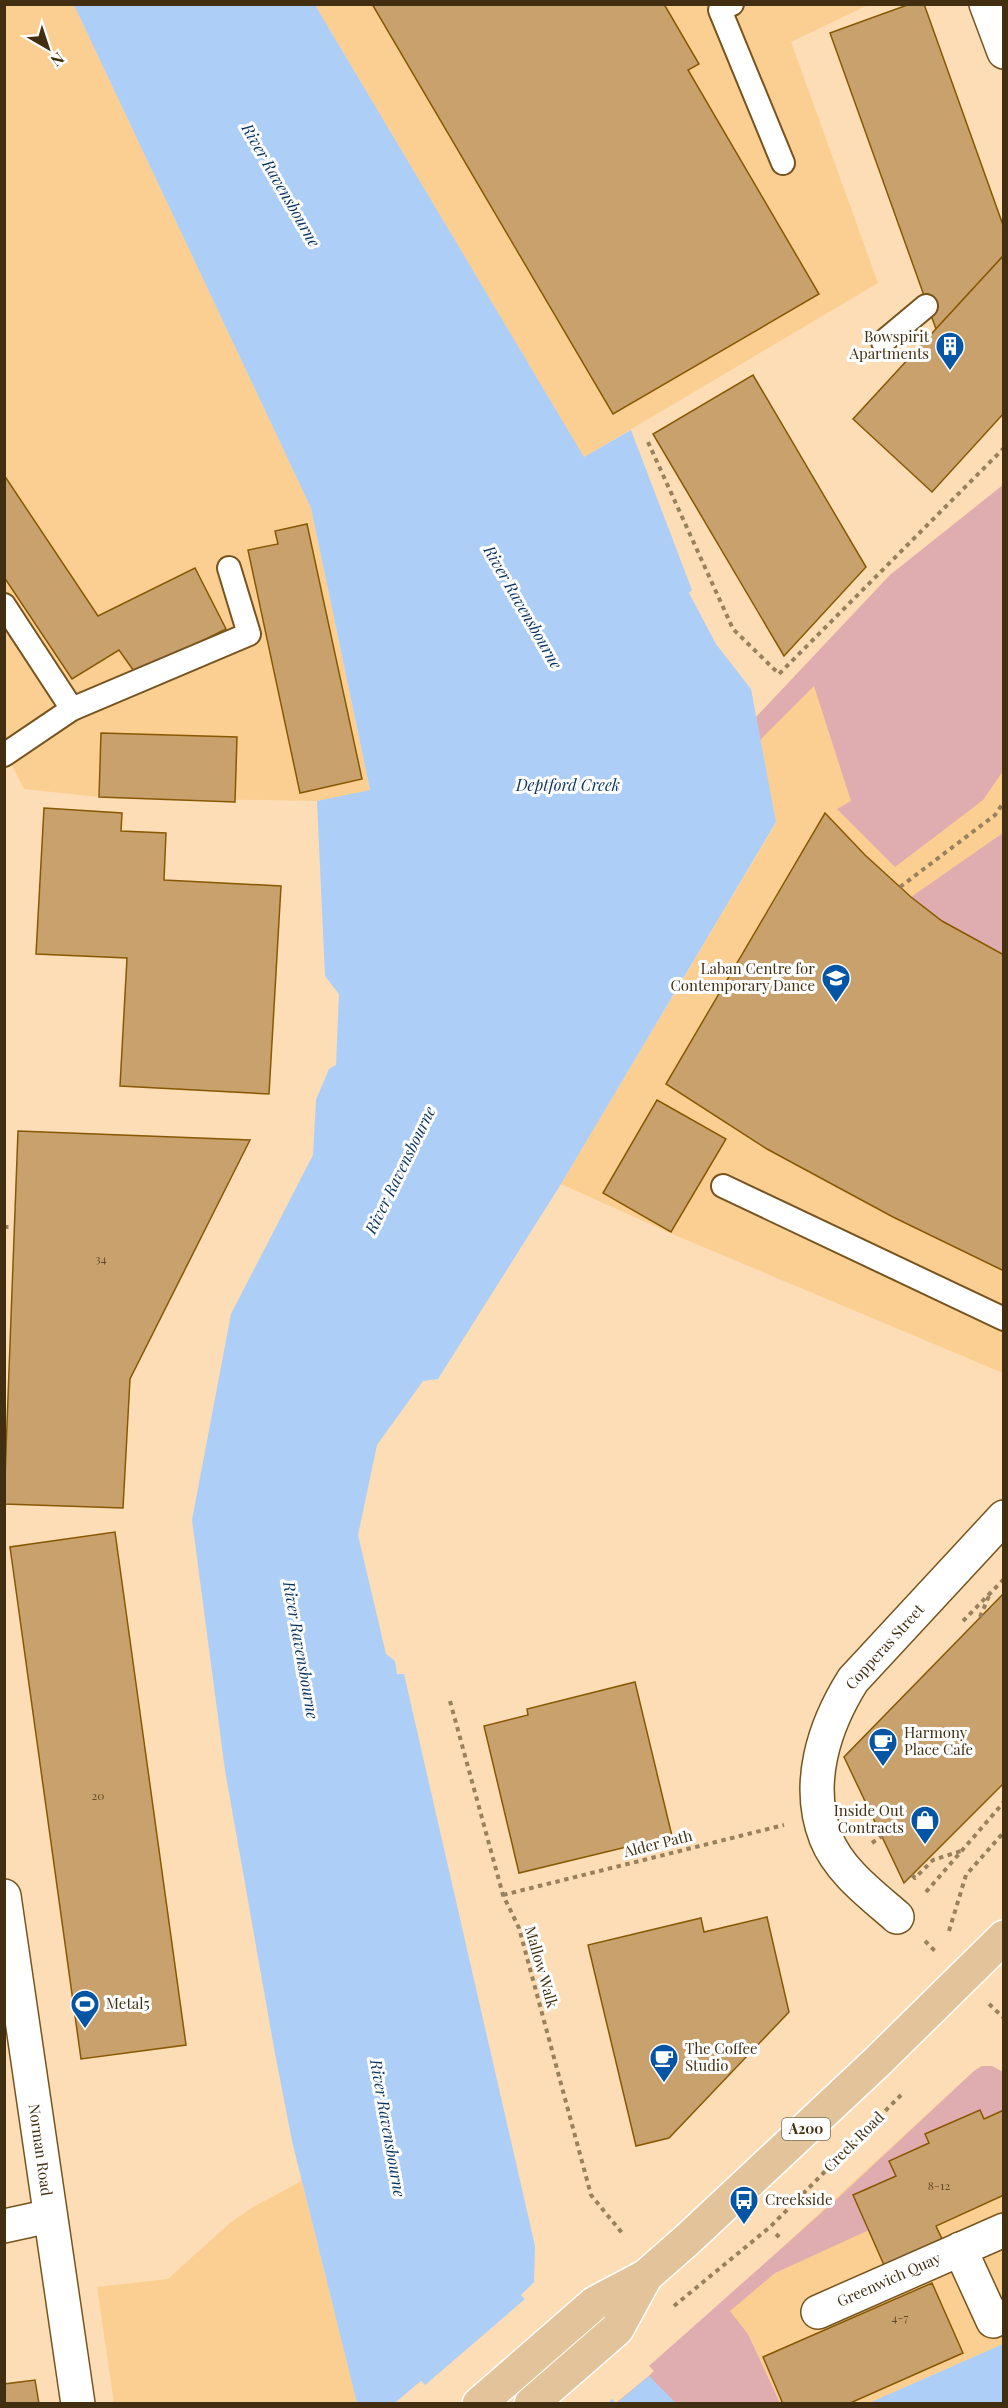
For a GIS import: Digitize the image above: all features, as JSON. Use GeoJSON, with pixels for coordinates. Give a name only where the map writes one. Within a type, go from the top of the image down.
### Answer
{"type":"FeatureCollection","features":[{"type":"Feature","properties":{"kind":"main road","name":"A200"},"geometry":{"type":"LineString","coordinates":[[479,2403],[596,2303],[645,2276],[792,2143],[1004,1937]]}},
{"type":"Feature","properties":{"kind":"main road","name":"A200"},"geometry":{"type":"LineString","coordinates":[[531,2403],[617,2329],[645,2276]]}},
{"type":"Feature","properties":{"kind":"street"},"geometry":{"type":"LineString","coordinates":[[986,4],[1004,52]]}},
{"type":"Feature","properties":{"kind":"street","name":"Copperas Street"},"geometry":{"type":"LineString","coordinates":[[909,1907],[852,1876],[826,1839],[820,1816],[818,1793],[822,1742],[836,1706],[853,1680],[1004,1517]]}},
{"type":"Feature","properties":{"kind":"street","name":"Norman Road"},"geometry":{"type":"LineString","coordinates":[[4,1896],[78,2403]]}},
{"type":"Feature","properties":{"kind":"street"},"geometry":{"type":"LineString","coordinates":[[4,2226],[50,2216]]}},
{"type":"Feature","properties":{"kind":"street","name":"Greenwich Quay"},"geometry":{"type":"LineString","coordinates":[[818,2312],[1004,2230]]}},
{"type":"Feature","properties":{"kind":"street","name":"Greenwich Quay"},"geometry":{"type":"LineString","coordinates":[[960,2249],[993,2321],[1004,2316]]}},
{"type":"Feature","properties":{"kind":"lane"},"geometry":{"type":"LineString","coordinates":[[732,4],[720,10],[783,164]]}},
{"type":"Feature","properties":{"kind":"lane"},"geometry":{"type":"LineString","coordinates":[[883,342],[926,306]]}},
{"type":"Feature","properties":{"kind":"lane"},"geometry":{"type":"LineString","coordinates":[[4,755],[72,709],[249,634],[229,568]]}},
{"type":"Feature","properties":{"kind":"lane"},"geometry":{"type":"LineString","coordinates":[[4,605],[72,709]]}},
{"type":"Feature","properties":{"kind":"lane"},"geometry":{"type":"LineString","coordinates":[[723,1186],[1004,1319]]}},
{"type":"Feature","properties":{"kind":"path"},"geometry":{"type":"LineString","coordinates":[[648,442],[733,629],[779,674],[1004,448]]}},
{"type":"Feature","properties":{"kind":"path"},"geometry":{"type":"LineString","coordinates":[[900,887],[995,815],[1004,802]]}},
{"type":"Feature","properties":{"kind":"path"},"geometry":{"type":"LineString","coordinates":[[980,1617],[991,1592]]}},
{"type":"Feature","properties":{"kind":"path","name":"Mallow Walk"},"geometry":{"type":"LineString","coordinates":[[450,1701],[503,1895],[519,1928],[591,2195],[622,2233]]}},
{"type":"Feature","properties":{"kind":"path"},"geometry":{"type":"LineString","coordinates":[[909,1907],[1004,1802]]}},
{"type":"Feature","properties":{"kind":"path","name":"Alder Path"},"geometry":{"type":"LineString","coordinates":[[503,1895],[820,1816]]}},
{"type":"Feature","properties":{"kind":"path"},"geometry":{"type":"LineString","coordinates":[[949,1931],[966,1875],[1004,1832]]}},
{"type":"Feature","properties":{"kind":"path"},"geometry":{"type":"LineString","coordinates":[[871,1844],[882,1836]]}},
{"type":"Feature","properties":{"kind":"path"},"geometry":{"type":"LineString","coordinates":[[912,1875],[915,1878],[933,1860],[962,1851]]}},
{"type":"Feature","properties":{"kind":"path"},"geometry":{"type":"LineString","coordinates":[[984,2012],[990,2006]]}},
{"type":"Feature","properties":{"kind":"path","name":"Creek Road"},"geometry":{"type":"LineString","coordinates":[[672,2307],[770,2227],[904,2093]]}},
{"type":"Feature","properties":{"kind":"path"},"geometry":{"type":"LineString","coordinates":[[776,2234],[781,2239]]}},
{"type":"Feature","properties":{"kind":"shaded area"},"geometry":{"type":"Polygon","coordinates":[[[4,5],[74,5],[311,508],[370,791],[317,801],[99,797],[24,789],[5,752],[4,5]]]}},
{"type":"Feature","properties":{"kind":"shaded area"},"geometry":{"type":"Polygon","coordinates":[[[315,5],[868,5],[791,42],[878,283],[584,457],[315,5]]]}},
{"type":"Feature","properties":{"kind":"shaded area","name":"Laban Centre for Contemporary Dance"},"geometry":{"type":"Polygon","coordinates":[[[1003,485],[1003,1373],[670,1233],[561,1184],[776,823],[756,717],[890,575],[1003,485]]]}},
{"type":"Feature","properties":{"kind":"shaded area"},"geometry":{"type":"Polygon","coordinates":[[[1003,485],[1003,771],[983,800],[895,867],[837,809],[851,801],[814,686],[760,740],[756,717],[890,575],[1003,485]]]}},
{"type":"Feature","properties":{"kind":"shaded area"},"geometry":{"type":"Polygon","coordinates":[[[1003,833],[1003,955],[942,921],[911,897],[1003,833]]]}},
{"type":"Feature","properties":{"kind":"shaded area"},"geometry":{"type":"Polygon","coordinates":[[[982,2066],[992,2066],[1003,2072],[1003,2344],[869,2403],[780,2403],[748,2334],[723,2302],[982,2066]]]}},
{"type":"Feature","properties":{"kind":"shaded area"},"geometry":{"type":"Polygon","coordinates":[[[982,2066],[992,2066],[1003,2072],[1003,2110],[984,2119],[980,2110],[926,2134],[929,2143],[890,2161],[896,2176],[869,2230],[775,2273],[730,2311],[748,2334],[780,2403],[616,2403],[654,2371],[649,2366],[836,2200],[982,2066]]]}},
{"type":"Feature","properties":{"kind":"shaded area"},"geometry":{"type":"Polygon","coordinates":[[[302,2181],[357,2403],[114,2403],[97,2287],[168,2279],[230,2223],[253,2207],[302,2181]]]}},
{"type":"Feature","properties":{"kind":"water","name":"Deptford Creek"},"geometry":{"type":"Polygon","coordinates":[[[74,5],[315,5],[584,457],[631,430],[692,590],[689,593],[716,644],[751,689],[776,822],[561,1184],[438,1379],[423,1381],[377,1445],[358,1535],[386,1654],[395,1661],[397,1674],[404,1674],[535,2246],[534,2282],[521,2295],[616,2403],[441,2403],[421,2381],[395,2403],[357,2403],[292,2141],[225,1770],[192,1520],[231,1314],[313,1155],[316,1100],[329,1069],[336,1065],[339,994],[325,976],[317,801],[370,790],[311,508],[74,5]]]}},
{"type":"Feature","properties":{"kind":"water"},"geometry":{"type":"Polygon","coordinates":[[[1003,2344],[1003,2403],[869,2403],[1003,2344]]]}},
{"type":"Feature","properties":{"kind":"water"},"geometry":{"type":"Polygon","coordinates":[[[649,2376],[676,2403],[616,2404],[649,2376]]]}},
{"type":"Feature","properties":{"kind":"pier"},"geometry":{"type":"Polygon","coordinates":[[[537,2281],[525,2295],[616,2399],[647,2373],[651,2374],[616,2403],[612,2399],[607,2404],[437,2404],[421,2385],[399,2404],[395,2403],[421,2381],[425,2385],[525,2299],[521,2295],[537,2281]]]}},
{"type":"Feature","properties":{"kind":"building"},"geometry":{"type":"Polygon","coordinates":[[[372,4],[664,4],[699,64],[688,70],[819,294],[613,414],[372,4]]]}},
{"type":"Feature","properties":{"kind":"building"},"geometry":{"type":"Polygon","coordinates":[[[910,4],[924,4],[1004,228],[1004,255],[936,329],[830,33],[910,4]]]}},
{"type":"Feature","properties":{"kind":"building","name":"Bowspirit Apartments"},"geometry":{"type":"Polygon","coordinates":[[[1004,255],[1004,413],[932,492],[853,419],[1004,255]]]}},
{"type":"Feature","properties":{"kind":"building"},"geometry":{"type":"Polygon","coordinates":[[[753,375],[866,567],[784,656],[653,434],[753,375]]]}},
{"type":"Feature","properties":{"kind":"building"},"geometry":{"type":"Polygon","coordinates":[[[4,475],[98,616],[195,568],[226,629],[136,674],[119,650],[72,679],[4,577],[4,475]]]}},
{"type":"Feature","properties":{"kind":"building"},"geometry":{"type":"Polygon","coordinates":[[[307,524],[362,779],[300,793],[248,550],[278,544],[275,531],[307,524]]]}},
{"type":"Feature","properties":{"kind":"building"},"geometry":{"type":"Polygon","coordinates":[[[101,733],[237,737],[235,802],[99,797],[101,733]]]}},
{"type":"Feature","properties":{"kind":"building"},"geometry":{"type":"Polygon","coordinates":[[[44,808],[122,813],[121,831],[166,833],[164,880],[281,886],[269,1094],[120,1086],[127,958],[36,954],[44,808]]]}},
{"type":"Feature","properties":{"kind":"building"},"geometry":{"type":"Polygon","coordinates":[[[825,813],[865,855],[911,897],[942,921],[1004,955],[1004,1271],[893,1217],[767,1149],[666,1084],[825,813]]]}},
{"type":"Feature","properties":{"kind":"building"},"geometry":{"type":"Polygon","coordinates":[[[657,1100],[726,1139],[671,1232],[603,1193],[657,1100]]]}},
{"type":"Feature","properties":{"kind":"building"},"geometry":{"type":"Polygon","coordinates":[[[18,1131],[250,1140],[130,1379],[123,1508],[4,1504],[18,1131]]]}},
{"type":"Feature","properties":{"kind":"building"},"geometry":{"type":"Polygon","coordinates":[[[115,1532],[186,2045],[81,2059],[10,1547],[115,1532]]]}},
{"type":"Feature","properties":{"kind":"building"},"geometry":{"type":"Polygon","coordinates":[[[1004,1593],[1004,1783],[904,1883],[844,1757],[1004,1593]]]}},
{"type":"Feature","properties":{"kind":"building"},"geometry":{"type":"Polygon","coordinates":[[[635,1682],[672,1836],[519,1873],[484,1726],[528,1715],[527,1709],[635,1682]]]}},
{"type":"Feature","properties":{"kind":"building"},"geometry":{"type":"Polygon","coordinates":[[[767,1917],[789,2012],[669,2138],[636,2146],[588,1945],[701,1918],[704,1932],[767,1917]]]}},
{"type":"Feature","properties":{"kind":"building"},"geometry":{"type":"Polygon","coordinates":[[[980,2110],[984,2119],[1004,2110],[1004,2195],[936,2226],[942,2239],[884,2265],[853,2195],[896,2176],[889,2161],[929,2143],[925,2134],[980,2110]]]}},
{"type":"Feature","properties":{"kind":"building"},"geometry":{"type":"Polygon","coordinates":[[[932,2283],[963,2353],[848,2404],[783,2404],[763,2357],[932,2283]]]}},
{"type":"Feature","properties":{"kind":"building"},"geometry":{"type":"Polygon","coordinates":[[[35,2380],[39,2404],[5,2404],[4,2384],[35,2380]]]}},
{"type":"Feature","properties":{"kind":"place","name":"Bowspirit Apartments"},"geometry":{"type":"Point","coordinates":[950,372]}},
{"type":"Feature","properties":{"kind":"place","name":"Laban Centre for Contemporary Dance"},"geometry":{"type":"Point","coordinates":[836,1004]}},
{"type":"Feature","properties":{"kind":"place","name":"Harmony Place Cafe"},"geometry":{"type":"Point","coordinates":[883,1768]}},
{"type":"Feature","properties":{"kind":"place","name":"Inside Out Contracts"},"geometry":{"type":"Point","coordinates":[925,1846]}},
{"type":"Feature","properties":{"kind":"place","name":"Metal5"},"geometry":{"type":"Point","coordinates":[85,2030]}},
{"type":"Feature","properties":{"kind":"place","name":"The Coffee Studio"},"geometry":{"type":"Point","coordinates":[664,2084]}},
{"type":"Feature","properties":{"kind":"place","name":"Creekside"},"geometry":{"type":"Point","coordinates":[744,2226]}},
{"type":"Feature","properties":{"kind":"water label","name":"River Ravensbourne"},"geometry":{"type":"Point","coordinates":[281,185]}},
{"type":"Feature","properties":{"kind":"water label","name":"River Ravensbourne"},"geometry":{"type":"Point","coordinates":[523,607]}},
{"type":"Feature","properties":{"kind":"water label","name":"River Ravensbourne"},"geometry":{"type":"Point","coordinates":[400,1170]}},
{"type":"Feature","properties":{"kind":"water label","name":"River Ravensbourne"},"geometry":{"type":"Point","coordinates":[301,1650]}},
{"type":"Feature","properties":{"kind":"water label","name":"River Ravensbourne"},"geometry":{"type":"Point","coordinates":[388,2128]}}]}
